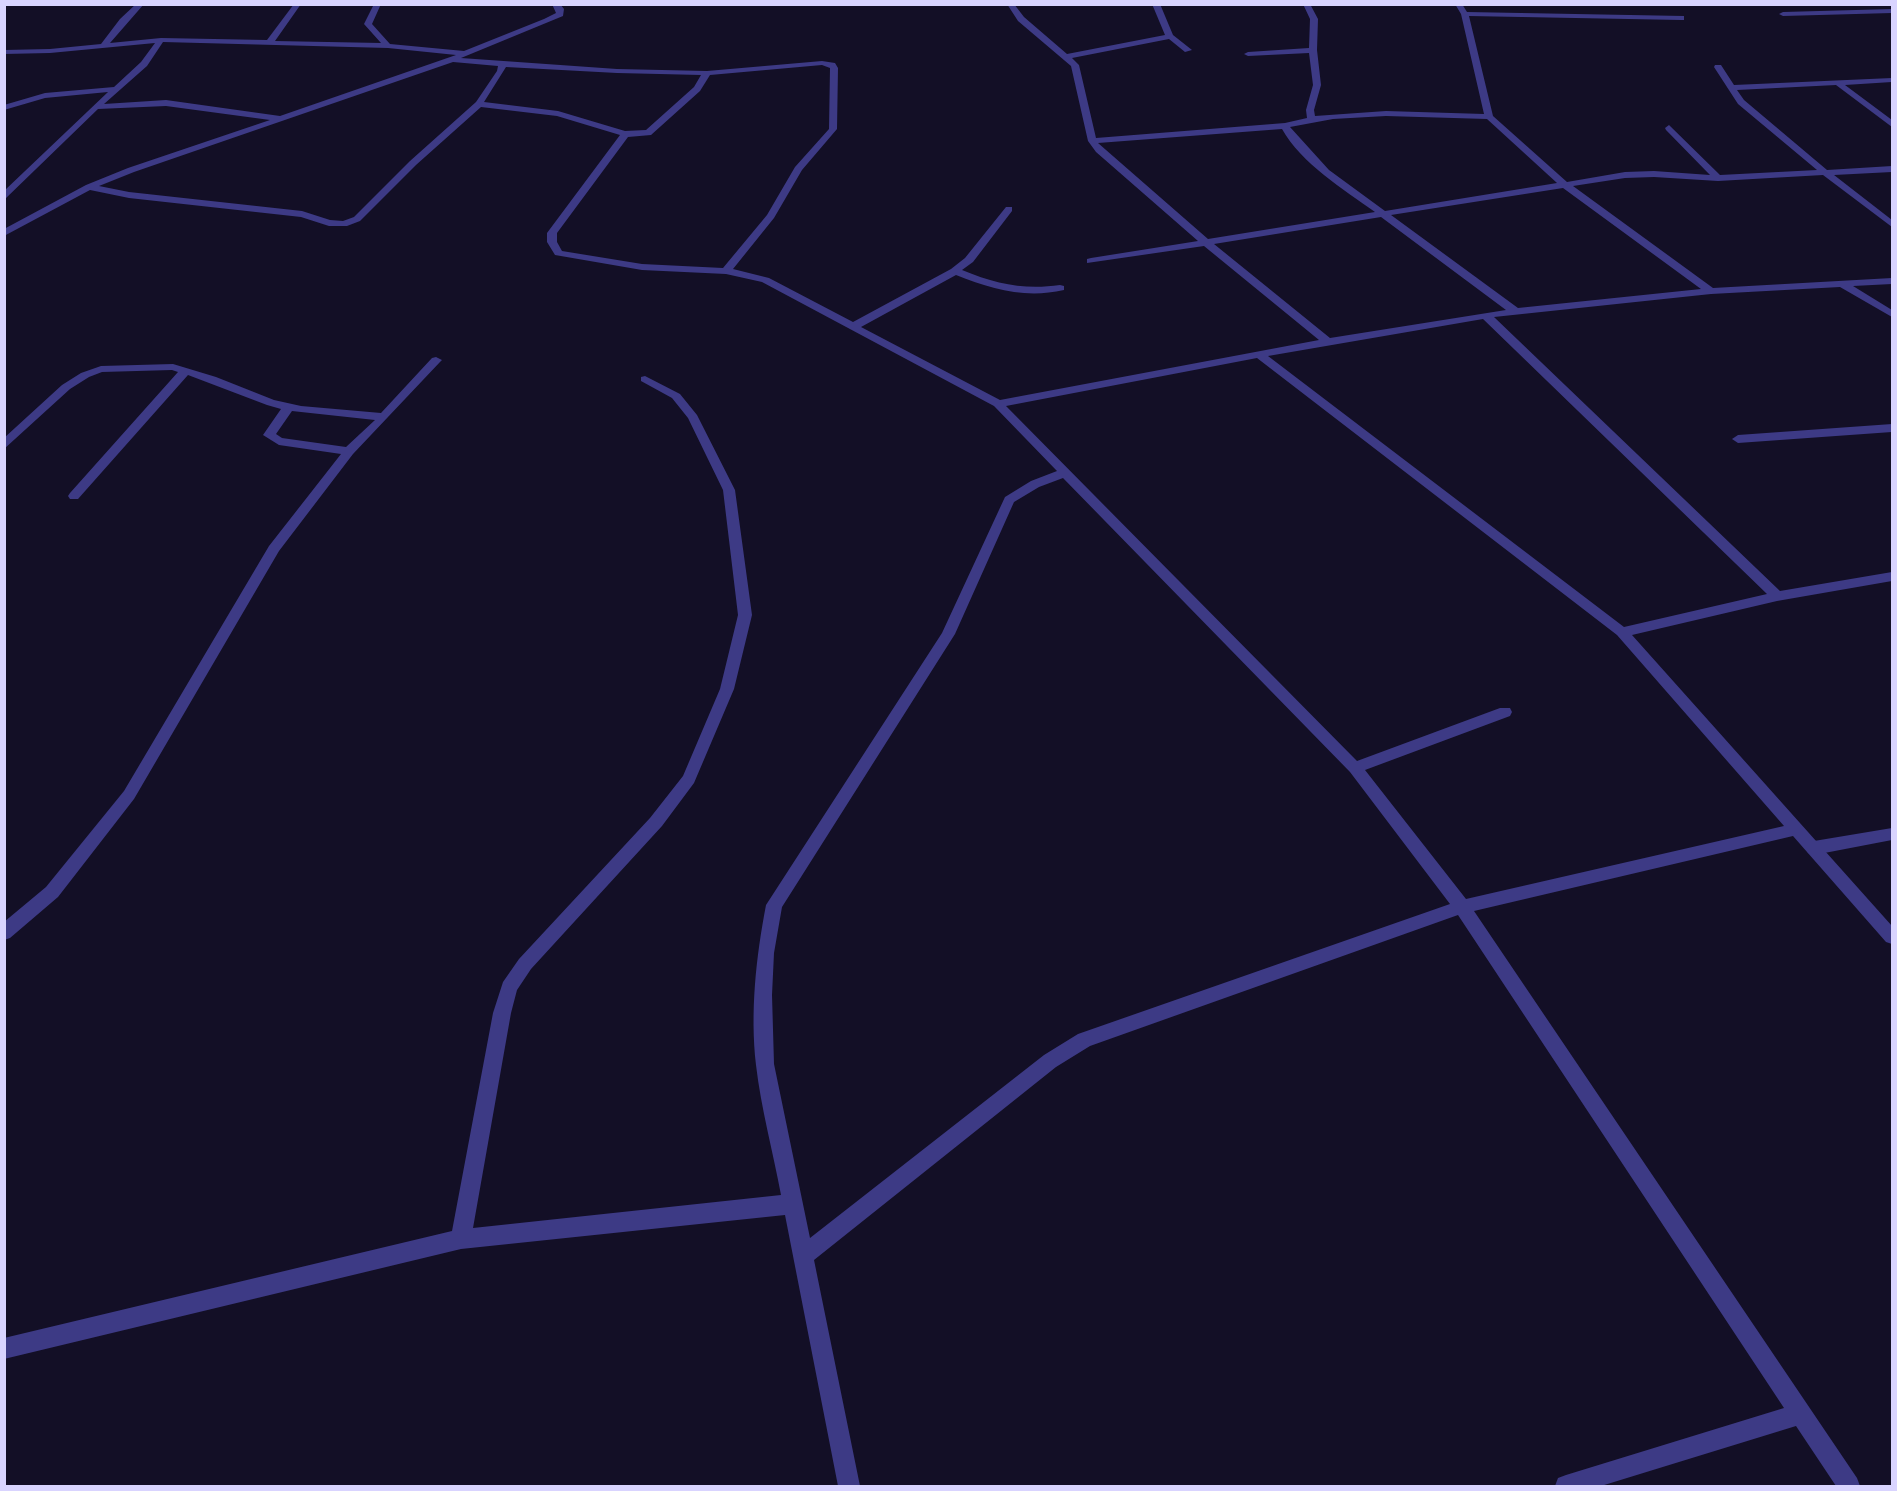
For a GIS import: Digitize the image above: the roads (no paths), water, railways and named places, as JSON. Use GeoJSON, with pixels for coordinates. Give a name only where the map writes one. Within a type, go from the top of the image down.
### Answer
{"type":"FeatureCollection","features":[{"type":"Feature","properties":{"kind":"street"},"geometry":{"type":"LineString","coordinates":[[105,44],[123,21],[141,4]]}},
{"type":"Feature","properties":{"kind":"street"},"geometry":{"type":"LineString","coordinates":[[269,43],[298,4]]}},
{"type":"Feature","properties":{"kind":"street"},"geometry":{"type":"LineString","coordinates":[[378,4],[368,24],[388,46]]}},
{"type":"Feature","properties":{"kind":"street"},"geometry":{"type":"LineString","coordinates":[[4,233],[89,187],[452,60],[463,53],[560,14],[560,9],[555,4]]}},
{"type":"Feature","properties":{"kind":"street"},"geometry":{"type":"LineString","coordinates":[[1010,4],[1021,19],[1067,57],[1078,71],[1092,141],[1205,242],[1328,342]]}},
{"type":"Feature","properties":{"kind":"street"},"geometry":{"type":"LineString","coordinates":[[1156,4],[1170,36],[1188,50]]}},
{"type":"Feature","properties":{"kind":"street"},"geometry":{"type":"LineString","coordinates":[[1306,4],[1314,19],[1313,50],[1317,86],[1310,110],[1311,117]]}},
{"type":"Feature","properties":{"kind":"street"},"geometry":{"type":"LineString","coordinates":[[1458,4],[1465,14],[1489,117],[1564,184],[1711,291]]}},
{"type":"Feature","properties":{"kind":"street"},"geometry":{"type":"LineString","coordinates":[[1827,4],[1844,13]]}},
{"type":"Feature","properties":{"kind":"street"},"geometry":{"type":"LineString","coordinates":[[1783,14],[1893,11]]}},
{"type":"Feature","properties":{"kind":"street"},"geometry":{"type":"LineString","coordinates":[[1465,14],[1682,18]]}},
{"type":"Feature","properties":{"kind":"street"},"geometry":{"type":"LineString","coordinates":[[1067,57],[1170,36]]}},
{"type":"Feature","properties":{"kind":"street"},"geometry":{"type":"LineString","coordinates":[[4,197],[96,107],[144,64],[161,40]]}},
{"type":"Feature","properties":{"kind":"street"},"geometry":{"type":"LineString","coordinates":[[4,51],[50,51],[161,40],[388,46],[463,53]]}},
{"type":"Feature","properties":{"kind":"street"},"geometry":{"type":"LineString","coordinates":[[1248,54],[1313,50]]}},
{"type":"Feature","properties":{"kind":"street"},"geometry":{"type":"LineString","coordinates":[[452,60],[607,71],[707,73],[822,63],[832,65],[834,68],[833,129],[798,169],[771,216],[726,271]]}},
{"type":"Feature","properties":{"kind":"street"},"geometry":{"type":"LineString","coordinates":[[89,187],[129,195],[302,214],[329,223],[344,224],[357,219],[413,162],[479,104],[501,71],[502,63]]}},
{"type":"Feature","properties":{"kind":"street"},"geometry":{"type":"LineString","coordinates":[[1718,66],[1742,102],[1827,174],[1893,224]]}},
{"type":"Feature","properties":{"kind":"street"},"geometry":{"type":"LineString","coordinates":[[479,104],[558,114],[625,134],[648,133],[697,89],[707,73]]}},
{"type":"Feature","properties":{"kind":"street"},"geometry":{"type":"LineString","coordinates":[[1731,88],[1893,80]]}},
{"type":"Feature","properties":{"kind":"street"},"geometry":{"type":"LineString","coordinates":[[1839,84],[1893,124]]}},
{"type":"Feature","properties":{"kind":"street"},"geometry":{"type":"LineString","coordinates":[[4,108],[22,100],[46,94],[116,89]]}},
{"type":"Feature","properties":{"kind":"street"},"geometry":{"type":"LineString","coordinates":[[96,107],[166,104],[282,118]]}},
{"type":"Feature","properties":{"kind":"street"},"geometry":{"type":"LineString","coordinates":[[1092,141],[1285,126],[1311,117],[1398,115],[1489,117]]}},
{"type":"Feature","properties":{"kind":"street"},"geometry":{"type":"LineString","coordinates":[[1285,126],[1290,135],[1326,172],[1518,314]]}},
{"type":"Feature","properties":{"kind":"street"},"geometry":{"type":"LineString","coordinates":[[1669,128],[1718,178]]}},
{"type":"Feature","properties":{"kind":"street"},"geometry":{"type":"LineString","coordinates":[[625,134],[552,233],[552,242],[559,253],[642,267],[726,271],[765,280],[998,404],[1355,768],[1462,907],[1849,1486]]}},
{"type":"Feature","properties":{"kind":"street"},"geometry":{"type":"LineString","coordinates":[[1090,261],[1625,175],[1654,174],[1718,178],[1893,169]]}},
{"type":"Feature","properties":{"kind":"street"},"geometry":{"type":"LineString","coordinates":[[852,327],[956,271],[969,260],[1009,209]]}},
{"type":"Feature","properties":{"kind":"street"},"geometry":{"type":"LineString","coordinates":[[956,271],[1002,290],[1026,292],[1060,288]]}},
{"type":"Feature","properties":{"kind":"street"},"geometry":{"type":"LineString","coordinates":[[998,404],[1259,354],[1485,315],[1518,314],[1711,291],[1893,281]]}},
{"type":"Feature","properties":{"kind":"street"},"geometry":{"type":"LineString","coordinates":[[1842,284],[1893,315]]}},
{"type":"Feature","properties":{"kind":"street"},"geometry":{"type":"LineString","coordinates":[[1485,315],[1777,596]]}},
{"type":"Feature","properties":{"kind":"street"},"geometry":{"type":"LineString","coordinates":[[1259,354],[1622,632],[1893,937]]}},
{"type":"Feature","properties":{"kind":"street"},"geometry":{"type":"LineString","coordinates":[[4,933],[52,892],[129,795],[274,549],[349,451],[384,417],[436,360]]}},
{"type":"Feature","properties":{"kind":"street"},"geometry":{"type":"LineString","coordinates":[[4,445],[66,387],[85,375],[101,369],[173,368],[186,370],[271,403],[384,417]]}},
{"type":"Feature","properties":{"kind":"street"},"geometry":{"type":"LineString","coordinates":[[74,496],[186,370]]}},
{"type":"Feature","properties":{"kind":"street"},"geometry":{"type":"LineString","coordinates":[[461,1239],[502,1013],[509,987],[525,964],[656,822],[689,779],[727,689],[745,615],[729,490],[693,417],[676,396],[645,379]]}},
{"type":"Feature","properties":{"kind":"street"},"geometry":{"type":"LineString","coordinates":[[289,406],[269,435],[279,441],[349,451]]}},
{"type":"Feature","properties":{"kind":"street"},"geometry":{"type":"LineString","coordinates":[[1738,439],[1893,428]]}},
{"type":"Feature","properties":{"kind":"street"},"geometry":{"type":"LineString","coordinates":[[849,1486],[765,1064],[763,995],[765,953],[774,905],[948,634],[1009,500],[1035,484],[1066,472]]}},
{"type":"Feature","properties":{"kind":"street"},"geometry":{"type":"LineString","coordinates":[[1622,632],[1777,596],[1893,576]]}},
{"type":"Feature","properties":{"kind":"street"},"geometry":{"type":"LineString","coordinates":[[1355,768],[1505,712]]}},
{"type":"Feature","properties":{"kind":"street"},"geometry":{"type":"LineString","coordinates":[[803,1256],[1050,1062],[1084,1040],[1462,907],[1797,830]]}},
{"type":"Feature","properties":{"kind":"street"},"geometry":{"type":"LineString","coordinates":[[1814,848],[1893,834]]}},
{"type":"Feature","properties":{"kind":"street"},"geometry":{"type":"LineString","coordinates":[[4,1349],[461,1239],[793,1203]]}},
{"type":"Feature","properties":{"kind":"street"},"geometry":{"type":"LineString","coordinates":[[1566,1486],[1801,1414]]}}]}
